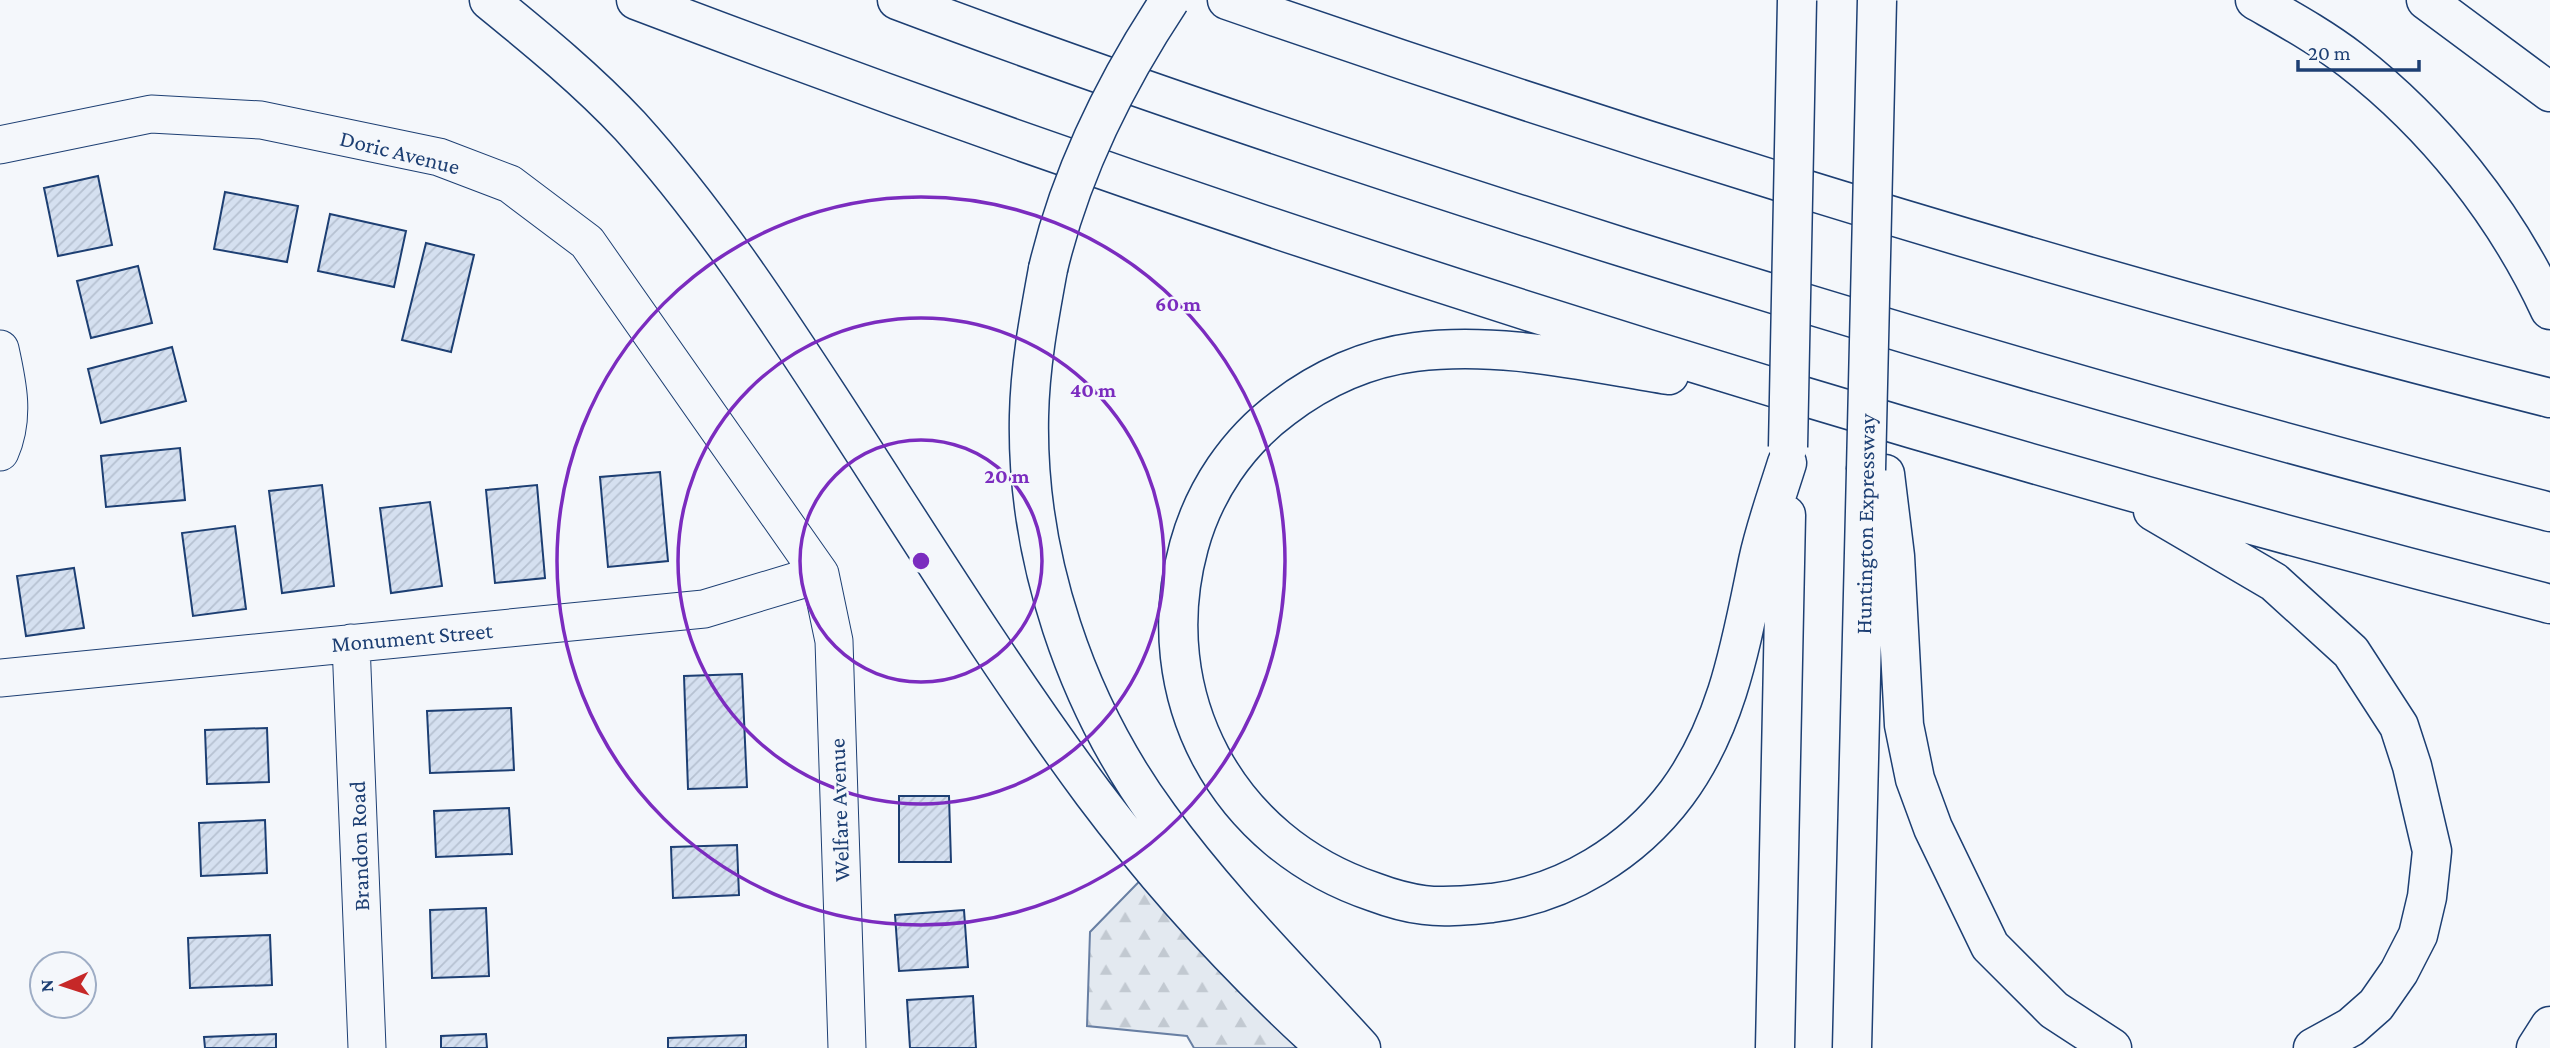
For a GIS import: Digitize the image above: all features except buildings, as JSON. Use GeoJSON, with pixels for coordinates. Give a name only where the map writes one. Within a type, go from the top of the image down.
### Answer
{"type":"FeatureCollection","features":[{"type":"Feature","properties":{"kind":"highway"},"geometry":{"type":"LineString","coordinates":[[489,0],[589,85],[630,127],[709,222],[778,319],[995,651],[1094,794],[1199,921],[1254,979],[1326,1048]]}},
{"type":"Feature","properties":{"kind":"highway"},"geometry":{"type":"LineString","coordinates":[[636,0],[990,130],[1274,228],[1814,400],[2106,484],[2550,604]]}},
{"type":"Feature","properties":{"kind":"highway"},"geometry":{"type":"LineString","coordinates":[[897,0],[1255,127],[1802,303],[2205,420],[2550,512]]}},
{"type":"Feature","properties":{"kind":"highway"},"geometry":{"type":"LineString","coordinates":[[1170,0],[1134,56],[1098,125],[1064,209],[1048,269],[1031,370],[1029,417],[1036,518],[1057,611],[1073,656],[1112,742],[1157,814],[1202,872],[1361,1048]]}},
{"type":"Feature","properties":{"kind":"highway"},"geometry":{"type":"LineString","coordinates":[[1227,0],[1549,108],[1827,196],[2202,304],[2550,398]]}},
{"type":"Feature","properties":{"kind":"highway"},"geometry":{"type":"LineString","coordinates":[[1775,1048],[1797,0]]}},
{"type":"Feature","properties":{"kind":"highway","name":"Huntington Expressway"},"geometry":{"type":"LineString","coordinates":[[1852,1048],[1876,472],[1868,391],[1877,0]]}},
{"type":"Feature","properties":{"kind":"highway"},"geometry":{"type":"LineString","coordinates":[[2255,0],[2350,59],[2396,98],[2439,142],[2475,186],[2510,237],[2550,310]]}},
{"type":"Feature","properties":{"kind":"highway"},"geometry":{"type":"LineString","coordinates":[[2426,0],[2550,92]]}},
{"type":"Feature","properties":{"kind":"highway"},"geometry":{"type":"LineString","coordinates":[[1787,455],[1759,556],[1738,661],[1714,730],[1678,792],[1654,820],[1628,845],[1564,883],[1534,894],[1466,906],[1424,905],[1390,898],[1351,885],[1317,868],[1285,846],[1256,820],[1230,789],[1210,756],[1190,706],[1177,642],[1177,604],[1184,567],[1194,528],[1212,488],[1237,452],[1268,419],[1302,394],[1335,375],[1377,360],[1413,352],[1456,349],[1548,355],[1814,400]]}},
{"type":"Feature","properties":{"kind":"highway"},"geometry":{"type":"LineString","coordinates":[[1876,472],[1895,556],[1904,725],[1914,779],[1933,828],[1990,946],[2054,1010],[2112,1048]]}},
{"type":"Feature","properties":{"kind":"highway"},"geometry":{"type":"LineString","coordinates":[[2106,484],[2274,582],[2351,652],[2399,726],[2423,806],[2432,851],[2427,897],[2418,935],[2399,972],[2376,1005],[2351,1027],[2313,1048]]}},
{"type":"Feature","properties":{"kind":"highway"},"geometry":{"type":"LineString","coordinates":[[2536,1048],[2550,1026]]}},
{"type":"Feature","properties":{"kind":"street","name":"Doric Avenue"},"geometry":{"type":"LineString","coordinates":[[0,145],[151,114],[261,120],[439,157],[510,184],[587,242],[820,574]]}},
{"type":"Feature","properties":{"kind":"street"},"geometry":{"type":"LineString","coordinates":[[0,349],[10,390],[8,434],[0,452]]}},
{"type":"Feature","properties":{"kind":"street","name":"Monument Street"},"geometry":{"type":"LineString","coordinates":[[0,678],[704,610],[820,574]]}},
{"type":"Feature","properties":{"kind":"street","name":"Welfare Avenue"},"geometry":{"type":"LineString","coordinates":[[820,574],[835,641],[846,1048]]}},
{"type":"Feature","properties":{"kind":"street","name":"Brandon Road"},"geometry":{"type":"LineString","coordinates":[[351,643],[367,1048]]}},
{"type":"Feature","properties":{"kind":"green space"},"geometry":{"type":"Polygon","coordinates":[[[1163,857],[1307,1048],[1194,1048],[1187,1036],[1087,1026],[1090,932],[1163,857]]]}}]}
